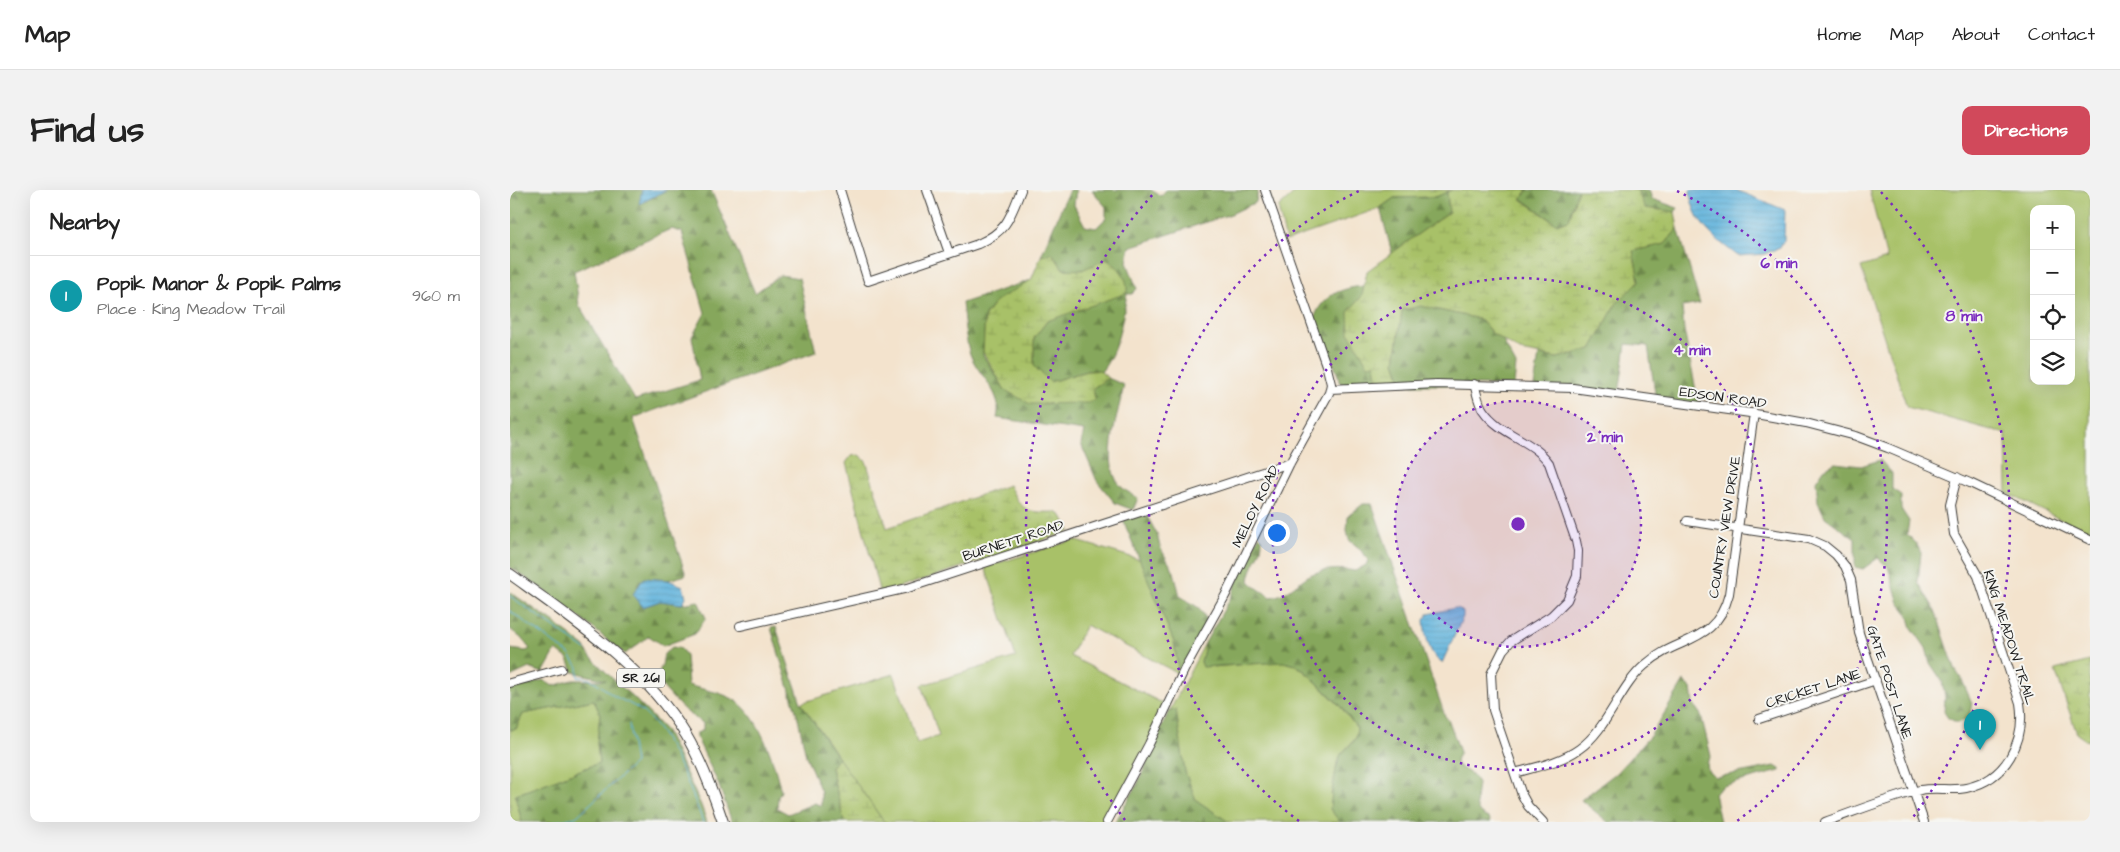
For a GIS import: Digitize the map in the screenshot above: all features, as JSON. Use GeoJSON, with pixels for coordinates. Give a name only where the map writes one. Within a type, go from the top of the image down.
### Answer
{"type":"FeatureCollection","features":[{"type":"Feature","properties":{"kind":"main road","name":"SR 261"},"geometry":{"type":"LineString","coordinates":[[510,574],[609,648],[658,697],[689,741],[707,776],[723,822]]}},
{"type":"Feature","properties":{"kind":"street"},"geometry":{"type":"LineString","coordinates":[[840,190],[868,281],[978,244],[1000,231],[1011,217],[1021,190]]}},
{"type":"Feature","properties":{"kind":"street"},"geometry":{"type":"LineString","coordinates":[[928,190],[948,253]]}},
{"type":"Feature","properties":{"kind":"street"},"geometry":{"type":"LineString","coordinates":[[1265,190],[1323,353],[1330,379],[1330,389]]}},
{"type":"Feature","properties":{"kind":"street","name":"EDSON ROAD"},"geometry":{"type":"LineString","coordinates":[[1330,389],[1429,384],[1573,388],[1754,413],[1806,423],[1856,436],[1957,477],[2090,540]]}},
{"type":"Feature","properties":{"kind":"street"},"geometry":{"type":"LineString","coordinates":[[1474,384],[1482,409],[1490,419],[1533,446],[1549,463],[1578,551],[1577,576],[1567,600],[1551,616],[1511,641],[1503,650],[1491,674],[1493,710],[1515,773],[1528,806],[1543,822]]}},
{"type":"Feature","properties":{"kind":"street","name":"MELOY ROAD"},"geometry":{"type":"LineString","coordinates":[[1107,822],[1149,744],[1186,666],[1225,596],[1290,463],[1326,402],[1330,389]]}},
{"type":"Feature","properties":{"kind":"street","name":"COUNTRY VIEW DRIVE"},"geometry":{"type":"LineString","coordinates":[[1515,773],[1560,759],[1581,748],[1594,735],[1642,667],[1659,654],[1700,636],[1711,628],[1727,603],[1754,413]]}},
{"type":"Feature","properties":{"kind":"street","name":"BURNETT ROAD"},"geometry":{"type":"LineString","coordinates":[[740,626],[908,588],[1290,463]]}},
{"type":"Feature","properties":{"kind":"street","name":"KING MEADOW TRAIL"},"geometry":{"type":"LineString","coordinates":[[1825,822],[1914,792],[1938,788],[1968,787],[1985,781],[2004,767],[2014,751],[2021,728],[2020,703],[1978,576],[1958,544],[1951,526],[1950,505],[1957,477]]}},
{"type":"Feature","properties":{"kind":"street","name":"GATE POST LANE"},"geometry":{"type":"LineString","coordinates":[[1687,521],[1809,539],[1825,546],[1845,566],[1852,580],[1857,623],[1924,822]]}},
{"type":"Feature","properties":{"kind":"street"},"geometry":{"type":"LineString","coordinates":[[510,683],[561,669]]}},
{"type":"Feature","properties":{"kind":"street","name":"CRICKET LANE"},"geometry":{"type":"LineString","coordinates":[[1759,718],[1876,680]]}},
{"type":"Feature","properties":{"kind":"green space"},"geometry":{"type":"Polygon","coordinates":[[[510,190],[642,190],[640,204],[666,190],[711,190],[755,293],[780,275],[799,278],[816,352],[633,418],[686,575],[668,580],[644,578],[643,607],[660,601],[682,604],[698,601],[706,618],[695,634],[663,646],[649,636],[625,654],[554,597],[510,567],[510,190]],[[671,229],[574,271],[579,305],[635,400],[700,380],[692,337],[705,313],[682,232],[671,229]]]}},
{"type":"Feature","properties":{"kind":"green space"},"geometry":{"type":"Polygon","coordinates":[[[1069,190],[1076,190],[1074,205],[1085,226],[1096,228],[1106,218],[1106,207],[1092,190],[1151,190],[1161,196],[1166,190],[1258,191],[1256,202],[1231,214],[1130,247],[1127,262],[1137,289],[1132,294],[1127,294],[1119,334],[1107,363],[1101,372],[1098,370],[1087,371],[1050,382],[1034,366],[1034,338],[1047,321],[1065,314],[1107,260],[1082,270],[1063,269],[1052,253],[1041,256],[1069,190]]]}},
{"type":"Feature","properties":{"kind":"green space"},"geometry":{"type":"Polygon","coordinates":[[[1298,190],[1452,190],[1436,197],[1394,198],[1380,208],[1286,241],[1279,207],[1298,190]]]}},
{"type":"Feature","properties":{"kind":"green space"},"geometry":{"type":"Polygon","coordinates":[[[1452,190],[1528,190],[1521,199],[1557,224],[1569,220],[1578,190],[1637,190],[1645,208],[1675,212],[1678,228],[1665,244],[1633,251],[1639,281],[1616,304],[1591,349],[1557,358],[1520,351],[1493,334],[1480,319],[1421,306],[1402,310],[1395,362],[1402,383],[1378,384],[1375,364],[1368,365],[1349,333],[1348,312],[1362,296],[1367,271],[1449,212],[1447,192],[1452,190]]]}},
{"type":"Feature","properties":{"kind":"green space"},"geometry":{"type":"Polygon","coordinates":[[[1528,190],[1578,190],[1569,220],[1557,224],[1521,198],[1528,190]]]}},
{"type":"Feature","properties":{"kind":"green space"},"geometry":{"type":"Polygon","coordinates":[[[1637,190],[1649,190],[1652,199],[1678,208],[1675,212],[1645,208],[1637,190]]]}},
{"type":"Feature","properties":{"kind":"green space"},"geometry":{"type":"Polygon","coordinates":[[[1869,190],[2090,190],[2090,534],[2007,493],[2006,434],[1907,407],[1861,267],[1887,259],[1869,190]]]}},
{"type":"Feature","properties":{"kind":"green space"},"geometry":{"type":"Polygon","coordinates":[[[1447,192],[1449,212],[1392,253],[1380,208],[1394,198],[1436,197],[1447,192]]]}},
{"type":"Feature","properties":{"kind":"green space"},"geometry":{"type":"Polygon","coordinates":[[[1678,228],[1700,304],[1682,307],[1684,330],[1699,406],[1656,400],[1648,346],[1626,344],[1619,394],[1534,386],[1539,355],[1557,358],[1591,349],[1616,304],[1639,281],[1633,251],[1665,244],[1678,228]]]}},
{"type":"Feature","properties":{"kind":"green space"},"geometry":{"type":"Polygon","coordinates":[[[1052,253],[1063,269],[1082,270],[1107,259],[1119,269],[1126,282],[1127,293],[1047,321],[1034,338],[1034,366],[1050,382],[1087,371],[1099,370],[1108,378],[1093,388],[1095,400],[1088,403],[1030,404],[1005,390],[983,352],[985,316],[996,301],[1031,280],[1041,256],[1052,253]]]}},
{"type":"Feature","properties":{"kind":"green space"},"geometry":{"type":"Polygon","coordinates":[[[1031,280],[996,301],[985,315],[983,355],[1005,390],[1093,388],[1108,378],[1124,385],[1115,422],[1111,462],[1119,484],[1138,498],[1133,510],[1115,503],[1097,481],[1081,444],[1084,431],[997,418],[997,400],[994,392],[970,354],[962,303],[1031,280]]]}},
{"type":"Feature","properties":{"kind":"green space"},"geometry":{"type":"Polygon","coordinates":[[[1364,286],[1362,296],[1348,312],[1375,364],[1378,384],[1346,386],[1339,382],[1338,375],[1314,319],[1322,304],[1333,294],[1364,286]]]}},
{"type":"Feature","properties":{"kind":"green space"},"geometry":{"type":"Polygon","coordinates":[[[1421,306],[1480,319],[1493,334],[1502,339],[1516,365],[1514,385],[1403,385],[1395,362],[1402,310],[1421,306]]]}},
{"type":"Feature","properties":{"kind":"green space"},"geometry":{"type":"Polygon","coordinates":[[[859,455],[866,461],[887,528],[1009,485],[1022,506],[1032,511],[1056,512],[1062,516],[1070,531],[880,594],[846,463],[851,456],[859,455]]]}},
{"type":"Feature","properties":{"kind":"green space"},"geometry":{"type":"Polygon","coordinates":[[[1880,460],[1892,473],[1892,489],[1901,495],[1901,509],[1909,521],[1907,534],[1916,543],[1921,553],[1918,582],[1935,610],[1955,669],[1972,703],[1969,718],[1958,723],[1948,718],[1944,712],[1945,697],[1942,681],[1930,663],[1926,648],[1912,628],[1908,614],[1899,603],[1888,567],[1878,558],[1863,569],[1855,567],[1855,539],[1825,517],[1818,502],[1816,481],[1824,469],[1835,463],[1861,466],[1880,460]]]}},
{"type":"Feature","properties":{"kind":"green space"},"geometry":{"type":"Polygon","coordinates":[[[1363,504],[1372,504],[1445,716],[1449,721],[1460,752],[1456,760],[1457,765],[1474,776],[1478,783],[1477,808],[1491,822],[1340,822],[1330,809],[1334,780],[1340,757],[1356,738],[1357,728],[1340,705],[1306,672],[1296,665],[1283,662],[1203,667],[1201,662],[1206,641],[1231,597],[1242,567],[1259,536],[1262,539],[1261,550],[1249,581],[1270,597],[1276,596],[1318,572],[1331,570],[1355,571],[1366,565],[1368,560],[1359,548],[1349,540],[1347,530],[1348,516],[1363,504]]]}},
{"type":"Feature","properties":{"kind":"green space"},"geometry":{"type":"Polygon","coordinates":[[[1146,514],[1157,534],[1160,547],[1174,572],[1180,596],[1199,608],[1210,624],[1179,674],[1174,642],[1123,520],[1146,514]]]}},
{"type":"Feature","properties":{"kind":"green space"},"geometry":{"type":"Polygon","coordinates":[[[1074,540],[1141,560],[1174,642],[1179,674],[1086,625],[1070,656],[1168,706],[1107,822],[884,822],[801,703],[894,674],[917,743],[939,736],[922,685],[1016,657],[985,567],[1074,540]]]}},
{"type":"Feature","properties":{"kind":"green space"},"geometry":{"type":"Polygon","coordinates":[[[510,592],[585,647],[589,655],[666,731],[701,805],[707,822],[522,822],[515,795],[599,763],[597,743],[600,714],[594,700],[523,714],[516,729],[510,730],[510,689],[543,680],[553,686],[572,680],[606,680],[573,672],[568,659],[556,650],[543,673],[529,668],[510,677],[510,649],[526,651],[530,649],[510,629],[510,592]]]}},
{"type":"Feature","properties":{"kind":"green space"},"geometry":{"type":"Polygon","coordinates":[[[776,627],[801,703],[838,758],[831,768],[844,822],[732,822],[718,783],[695,734],[703,730],[703,723],[683,709],[656,679],[664,654],[672,647],[680,648],[686,655],[688,685],[716,692],[733,699],[743,706],[758,727],[770,753],[781,791],[778,797],[777,808],[788,814],[815,803],[821,806],[821,792],[806,756],[798,718],[771,628],[776,627]]]}},
{"type":"Feature","properties":{"kind":"green space"},"geometry":{"type":"Polygon","coordinates":[[[1206,641],[1201,662],[1214,667],[1283,661],[1296,665],[1340,706],[1357,728],[1356,738],[1342,753],[1337,762],[1335,781],[1331,794],[1340,822],[1228,822],[1196,800],[1185,772],[1179,733],[1169,712],[1206,641]]]}},
{"type":"Feature","properties":{"kind":"green space"},"geometry":{"type":"Polygon","coordinates":[[[2090,661],[2090,739],[2087,741],[2077,734],[2055,670],[2090,661]]]}},
{"type":"Feature","properties":{"kind":"green space"},"geometry":{"type":"Polygon","coordinates":[[[1684,681],[1691,688],[1693,704],[1701,715],[1711,756],[1707,763],[1708,771],[1716,777],[1775,766],[1780,771],[1723,786],[1714,793],[1720,822],[1608,822],[1581,800],[1616,773],[1651,735],[1684,681]]]}},
{"type":"Feature","properties":{"kind":"green space"},"geometry":{"type":"Polygon","coordinates":[[[594,700],[600,714],[597,743],[599,763],[515,795],[522,822],[510,822],[510,730],[516,729],[523,714],[594,700]]]}},
{"type":"Feature","properties":{"kind":"green space"},"geometry":{"type":"Polygon","coordinates":[[[1176,709],[1185,772],[1196,800],[1229,822],[1115,822],[1136,787],[1146,765],[1152,745],[1169,712],[1176,709]]]}},
{"type":"Feature","properties":{"kind":"green space"},"geometry":{"type":"Polygon","coordinates":[[[838,758],[884,822],[844,822],[831,767],[838,758]]]}},
{"type":"Feature","properties":{"kind":"water"},"geometry":{"type":"Polygon","coordinates":[[[642,190],[666,190],[639,204],[642,190]]]}},
{"type":"Feature","properties":{"kind":"water"},"geometry":{"type":"Polygon","coordinates":[[[1690,190],[1736,190],[1785,210],[1784,240],[1780,248],[1764,254],[1738,256],[1713,236],[1700,220],[1695,211],[1690,190]]]}},
{"type":"Feature","properties":{"kind":"water"},"geometry":{"type":"Polygon","coordinates":[[[644,578],[668,580],[683,586],[686,597],[682,604],[660,601],[643,607],[633,594],[644,578]]]}},
{"type":"Feature","properties":{"kind":"water"},"geometry":{"type":"Polygon","coordinates":[[[1455,608],[1463,612],[1463,617],[1442,663],[1431,650],[1424,620],[1428,614],[1455,608]]]}},
{"type":"Feature","properties":{"kind":"waterway"},"geometry":{"type":"LineString","coordinates":[[510,596],[586,650]]}},
{"type":"Feature","properties":{"kind":"waterway"},"geometry":{"type":"LineString","coordinates":[[510,611],[569,654],[578,667],[578,677],[584,677],[593,681],[614,696],[639,709],[652,720],[678,762],[703,822]]}},
{"type":"Feature","properties":{"kind":"waterway"},"geometry":{"type":"LineString","coordinates":[[553,822],[576,817],[635,763],[629,724]]}},
{"type":"Feature","properties":{"kind":"place","name":"Popik Manor & Popik Palms"},"geometry":{"type":"Point","coordinates":[1980,750]}}]}
